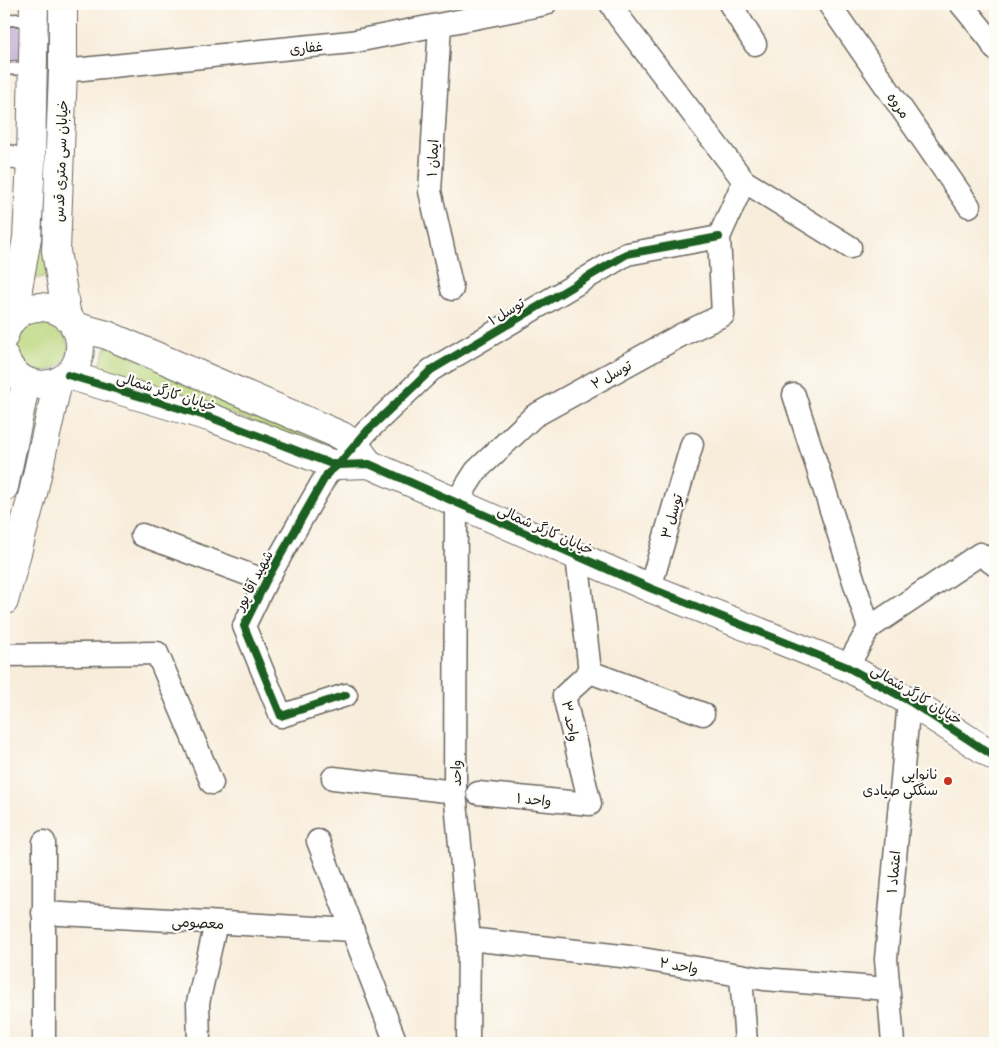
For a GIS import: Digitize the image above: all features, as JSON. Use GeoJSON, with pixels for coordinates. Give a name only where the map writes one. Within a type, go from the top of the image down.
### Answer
{"type":"FeatureCollection","features":[{"type":"Feature","properties":{"kind":"street","name":"خیابان سی متری قدس"},"geometry":{"type":"LineString","coordinates":[[63,4],[64,71],[56,251],[70,321],[78,331],[80,343],[75,366],[63,378]]}},
{"type":"Feature","properties":{"kind":"street","name":"غفاری"},"geometry":{"type":"LineString","coordinates":[[64,71],[351,42],[545,4]]}},
{"type":"Feature","properties":{"kind":"street"},"geometry":{"type":"LineString","coordinates":[[611,4],[744,181],[850,248]]}},
{"type":"Feature","properties":{"kind":"street"},"geometry":{"type":"LineString","coordinates":[[730,4],[755,44]]}},
{"type":"Feature","properties":{"kind":"street","name":"مروه"},"geometry":{"type":"LineString","coordinates":[[829,4],[969,206]]}},
{"type":"Feature","properties":{"kind":"street"},"geometry":{"type":"LineString","coordinates":[[961,4],[989,38],[995,49]]}},
{"type":"Feature","properties":{"kind":"street"},"geometry":{"type":"LineString","coordinates":[[9,323],[18,288],[27,238],[31,162],[34,11]]}},
{"type":"Feature","properties":{"kind":"street","name":"ایمان ۱"},"geometry":{"type":"LineString","coordinates":[[440,25],[430,191],[452,290]]}},
{"type":"Feature","properties":{"kind":"street"},"geometry":{"type":"LineString","coordinates":[[4,155],[31,162]]}},
{"type":"Feature","properties":{"kind":"street"},"geometry":{"type":"LineString","coordinates":[[719,237],[744,181]]}},
{"type":"Feature","properties":{"kind":"street","name":"توسل ۱"},"geometry":{"type":"LineString","coordinates":[[354,458],[367,431],[431,370],[627,254],[719,237]]}},
{"type":"Feature","properties":{"kind":"street","name":"توسل ۲"},"geometry":{"type":"LineString","coordinates":[[456,502],[476,472],[534,416],[682,334],[723,315],[719,237]]}},
{"type":"Feature","properties":{"kind":"street","name":"خیابان کارگر شمالی"},"geometry":{"type":"LineString","coordinates":[[9,323],[29,308],[52,308],[63,313],[70,321],[108,334],[342,436],[354,458]]}},
{"type":"Feature","properties":{"kind":"street"},"geometry":{"type":"LineString","coordinates":[[10,366],[36,385],[47,384],[63,378]]}},
{"type":"Feature","properties":{"kind":"street"},"geometry":{"type":"LineString","coordinates":[[4,487],[10,366]]}},
{"type":"Feature","properties":{"kind":"street"},"geometry":{"type":"LineString","coordinates":[[4,601],[63,378]]}},
{"type":"Feature","properties":{"kind":"street","name":"خیابان کارگر شمالی"},"geometry":{"type":"LineString","coordinates":[[63,378],[212,418],[329,463],[354,458],[650,588],[847,667],[909,701],[995,757]]}},
{"type":"Feature","properties":{"kind":"street"},"geometry":{"type":"LineString","coordinates":[[794,395],[869,628]]}},
{"type":"Feature","properties":{"kind":"street","name":"توسل ۳"},"geometry":{"type":"LineString","coordinates":[[650,588],[692,444]]}},
{"type":"Feature","properties":{"kind":"street","name":"شهید آقا پور"},"geometry":{"type":"LineString","coordinates":[[346,695],[281,716],[244,626],[266,580],[327,474],[354,458]]}},
{"type":"Feature","properties":{"kind":"street","name":"واحد"},"geometry":{"type":"LineString","coordinates":[[456,502],[455,792],[469,938],[468,1043]]}},
{"type":"Feature","properties":{"kind":"street"},"geometry":{"type":"LineString","coordinates":[[142,535],[266,580]]}},
{"type":"Feature","properties":{"kind":"street"},"geometry":{"type":"LineString","coordinates":[[847,667],[869,628],[980,554],[995,565]]}},
{"type":"Feature","properties":{"kind":"street"},"geometry":{"type":"LineString","coordinates":[[577,556],[590,672],[703,714]]}},
{"type":"Feature","properties":{"kind":"street"},"geometry":{"type":"LineString","coordinates":[[4,655],[157,653],[212,784]]}},
{"type":"Feature","properties":{"kind":"street","name":"واحد ۳"},"geometry":{"type":"LineString","coordinates":[[590,672],[564,696],[590,804]]}},
{"type":"Feature","properties":{"kind":"street","name":"اعتماد ۱"},"geometry":{"type":"LineString","coordinates":[[893,1043],[886,959],[909,701]]}},
{"type":"Feature","properties":{"kind":"street"},"geometry":{"type":"LineString","coordinates":[[333,778],[455,792]]}},
{"type":"Feature","properties":{"kind":"street","name":"واحد ۱"},"geometry":{"type":"LineString","coordinates":[[478,793],[590,804]]}},
{"type":"Feature","properties":{"kind":"street"},"geometry":{"type":"LineString","coordinates":[[318,841],[354,930],[396,1043]]}},
{"type":"Feature","properties":{"kind":"street"},"geometry":{"type":"LineString","coordinates":[[44,842],[44,1043]]}},
{"type":"Feature","properties":{"kind":"street","name":"معصومی"},"geometry":{"type":"LineString","coordinates":[[43,913],[354,930]]}},
{"type":"Feature","properties":{"kind":"street"},"geometry":{"type":"LineString","coordinates":[[199,1043],[198,1003],[216,923]]}},
{"type":"Feature","properties":{"kind":"street","name":"واحد ۲"},"geometry":{"type":"LineString","coordinates":[[469,938],[630,957],[764,979],[888,989]]}},
{"type":"Feature","properties":{"kind":"street"},"geometry":{"type":"LineString","coordinates":[[741,975],[746,1043]]}},
{"type":"Feature","properties":{"kind":"lane"},"geometry":{"type":"LineString","coordinates":[[4,20],[34,11]]}},
{"type":"Feature","properties":{"kind":"lane"},"geometry":{"type":"LineString","coordinates":[[4,69],[33,69]]}},
{"type":"Feature","properties":{"kind":"green space"},"geometry":{"type":"Polygon","coordinates":[[[44,4],[54,4],[56,281],[44,277],[29,280],[44,4]]]}},
{"type":"Feature","properties":{"kind":"green space"},"geometry":{"type":"Polygon","coordinates":[[[35,318],[61,325],[69,349],[61,365],[46,372],[29,369],[17,356],[15,347],[15,337],[20,329],[35,318]]]}},
{"type":"Feature","properties":{"kind":"green space"},"geometry":{"type":"Polygon","coordinates":[[[107,345],[335,446],[336,449],[333,450],[306,441],[131,378],[97,372],[107,345]]]}},
{"type":"Feature","properties":{"kind":"building"},"geometry":{"type":"Polygon","coordinates":[[[21,26],[23,60],[4,61],[4,27],[21,26]]]}},
{"type":"Feature","properties":{"kind":"cycle path"},"geometry":{"type":"LineString","coordinates":[[346,695],[281,716],[244,626],[266,581],[327,474],[338,465],[367,431],[431,370],[627,254],[719,237]]}},
{"type":"Feature","properties":{"kind":"cycle path"},"geometry":{"type":"LineString","coordinates":[[68,375],[212,418],[329,463],[338,465],[369,464],[650,588],[847,667],[909,701],[995,757]]}},
{"type":"Feature","properties":{"kind":"place","name":"نانوایی سنگکی صیادی"},"geometry":{"type":"Point","coordinates":[948,781]}}]}
